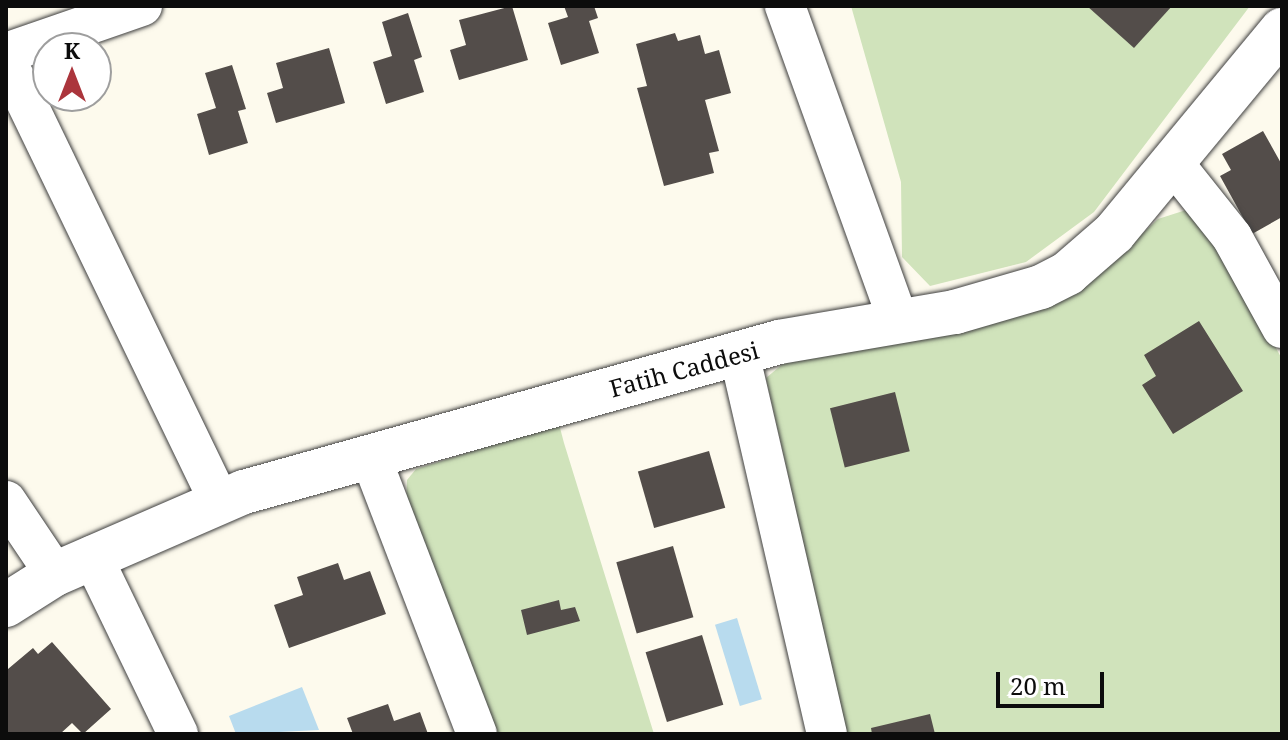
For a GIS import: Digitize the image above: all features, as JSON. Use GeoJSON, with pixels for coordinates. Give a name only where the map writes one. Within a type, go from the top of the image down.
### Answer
{"type":"FeatureCollection","features":[{"type":"Feature","properties":{"kind":"street"},"geometry":{"type":"LineString","coordinates":[[6,53],[142,6]]}},
{"type":"Feature","properties":{"kind":"street"},"geometry":{"type":"LineString","coordinates":[[785,6],[898,320]]}},
{"type":"Feature","properties":{"kind":"street","name":"Fatih Caddesi"},"geometry":{"type":"LineString","coordinates":[[6,605],[73,565],[219,501],[739,353],[1006,300],[1068,273],[1114,233],[1282,30]]}},
{"type":"Feature","properties":{"kind":"street"},"geometry":{"type":"LineString","coordinates":[[6,60],[219,501]]}},
{"type":"Feature","properties":{"kind":"street"},"geometry":{"type":"LineString","coordinates":[[1174,164],[1232,237],[1282,328]]}},
{"type":"Feature","properties":{"kind":"street"},"geometry":{"type":"LineString","coordinates":[[739,353],[827,734]]}},
{"type":"Feature","properties":{"kind":"street"},"geometry":{"type":"LineString","coordinates":[[371,458],[477,734]]}},
{"type":"Feature","properties":{"kind":"street"},"geometry":{"type":"LineString","coordinates":[[6,501],[73,565],[178,734]]}},
{"type":"Feature","properties":{"kind":"green space"},"geometry":{"type":"Polygon","coordinates":[[[851,6],[1250,6],[1094,212],[1026,262],[930,286],[902,257],[901,182],[851,6]]]}},
{"type":"Feature","properties":{"kind":"green space"},"geometry":{"type":"Polygon","coordinates":[[[1186,210],[1222,250],[1282,359],[1282,734],[847,734],[766,378],[791,357],[1094,278],[1158,219],[1186,210]]]}},
{"type":"Feature","properties":{"kind":"green space"},"geometry":{"type":"Polygon","coordinates":[[[559,424],[654,734],[497,734],[406,506],[407,480],[416,469],[559,424]]]}},
{"type":"Feature","properties":{"kind":"water"},"geometry":{"type":"Polygon","coordinates":[[[737,618],[762,699],[740,706],[715,625],[737,618]]]}},
{"type":"Feature","properties":{"kind":"water"},"geometry":{"type":"Polygon","coordinates":[[[302,687],[319,730],[236,734],[229,716],[302,687]]]}},
{"type":"Feature","properties":{"kind":"building"},"geometry":{"type":"Polygon","coordinates":[[[512,6],[528,60],[459,80],[450,50],[466,45],[459,20],[512,6]]]}},
{"type":"Feature","properties":{"kind":"building"},"geometry":{"type":"Polygon","coordinates":[[[564,6],[594,6],[598,18],[589,21],[599,53],[561,65],[548,23],[568,17],[564,6]]]}},
{"type":"Feature","properties":{"kind":"building"},"geometry":{"type":"Polygon","coordinates":[[[1087,6],[1172,6],[1134,48],[1087,6]]]}},
{"type":"Feature","properties":{"kind":"building"},"geometry":{"type":"Polygon","coordinates":[[[408,13],[422,57],[414,60],[424,92],[386,104],[373,62],[392,56],[382,22],[408,13]]]}},
{"type":"Feature","properties":{"kind":"building"},"geometry":{"type":"Polygon","coordinates":[[[675,33],[678,41],[700,35],[705,54],[719,50],[731,93],[705,100],[719,151],[709,153],[714,173],[664,186],[637,88],[647,86],[636,44],[675,33]]]}},
{"type":"Feature","properties":{"kind":"building"},"geometry":{"type":"Polygon","coordinates":[[[329,48],[345,103],[276,123],[267,93],[283,88],[276,63],[329,48]]]}},
{"type":"Feature","properties":{"kind":"building"},"geometry":{"type":"Polygon","coordinates":[[[232,65],[246,109],[238,111],[248,143],[209,155],[197,114],[216,108],[205,73],[232,65]]]}},
{"type":"Feature","properties":{"kind":"building"},"geometry":{"type":"Polygon","coordinates":[[[1263,131],[1282,165],[1282,217],[1252,234],[1220,176],[1231,170],[1222,154],[1263,131]]]}},
{"type":"Feature","properties":{"kind":"building"},"geometry":{"type":"Polygon","coordinates":[[[1199,321],[1243,391],[1173,434],[1142,385],[1156,376],[1144,355],[1199,321]]]}},
{"type":"Feature","properties":{"kind":"building"},"geometry":{"type":"Polygon","coordinates":[[[895,392],[910,451],[845,467],[830,408],[895,392]]]}},
{"type":"Feature","properties":{"kind":"building"},"geometry":{"type":"Polygon","coordinates":[[[709,451],[725,508],[654,528],[638,471],[709,451]]]}},
{"type":"Feature","properties":{"kind":"building"},"geometry":{"type":"Polygon","coordinates":[[[673,546],[693,617],[637,633],[616,562],[673,546]]]}},
{"type":"Feature","properties":{"kind":"building"},"geometry":{"type":"Polygon","coordinates":[[[338,563],[344,580],[370,571],[386,614],[289,648],[274,605],[303,595],[297,577],[338,563]]]}},
{"type":"Feature","properties":{"kind":"building"},"geometry":{"type":"Polygon","coordinates":[[[559,600],[561,610],[575,607],[580,621],[527,635],[521,610],[559,600]]]}},
{"type":"Feature","properties":{"kind":"building"},"geometry":{"type":"Polygon","coordinates":[[[702,635],[723,705],[667,722],[646,652],[702,635]]]}},
{"type":"Feature","properties":{"kind":"building"},"geometry":{"type":"Polygon","coordinates":[[[52,642],[111,709],[83,734],[72,723],[60,734],[6,734],[8,669],[33,648],[38,654],[52,642]]]}},
{"type":"Feature","properties":{"kind":"building"},"geometry":{"type":"Polygon","coordinates":[[[388,704],[394,721],[420,712],[428,734],[353,734],[347,718],[388,704]]]}},
{"type":"Feature","properties":{"kind":"building"},"geometry":{"type":"Polygon","coordinates":[[[930,714],[935,734],[872,734],[871,728],[930,714]]]}}]}
